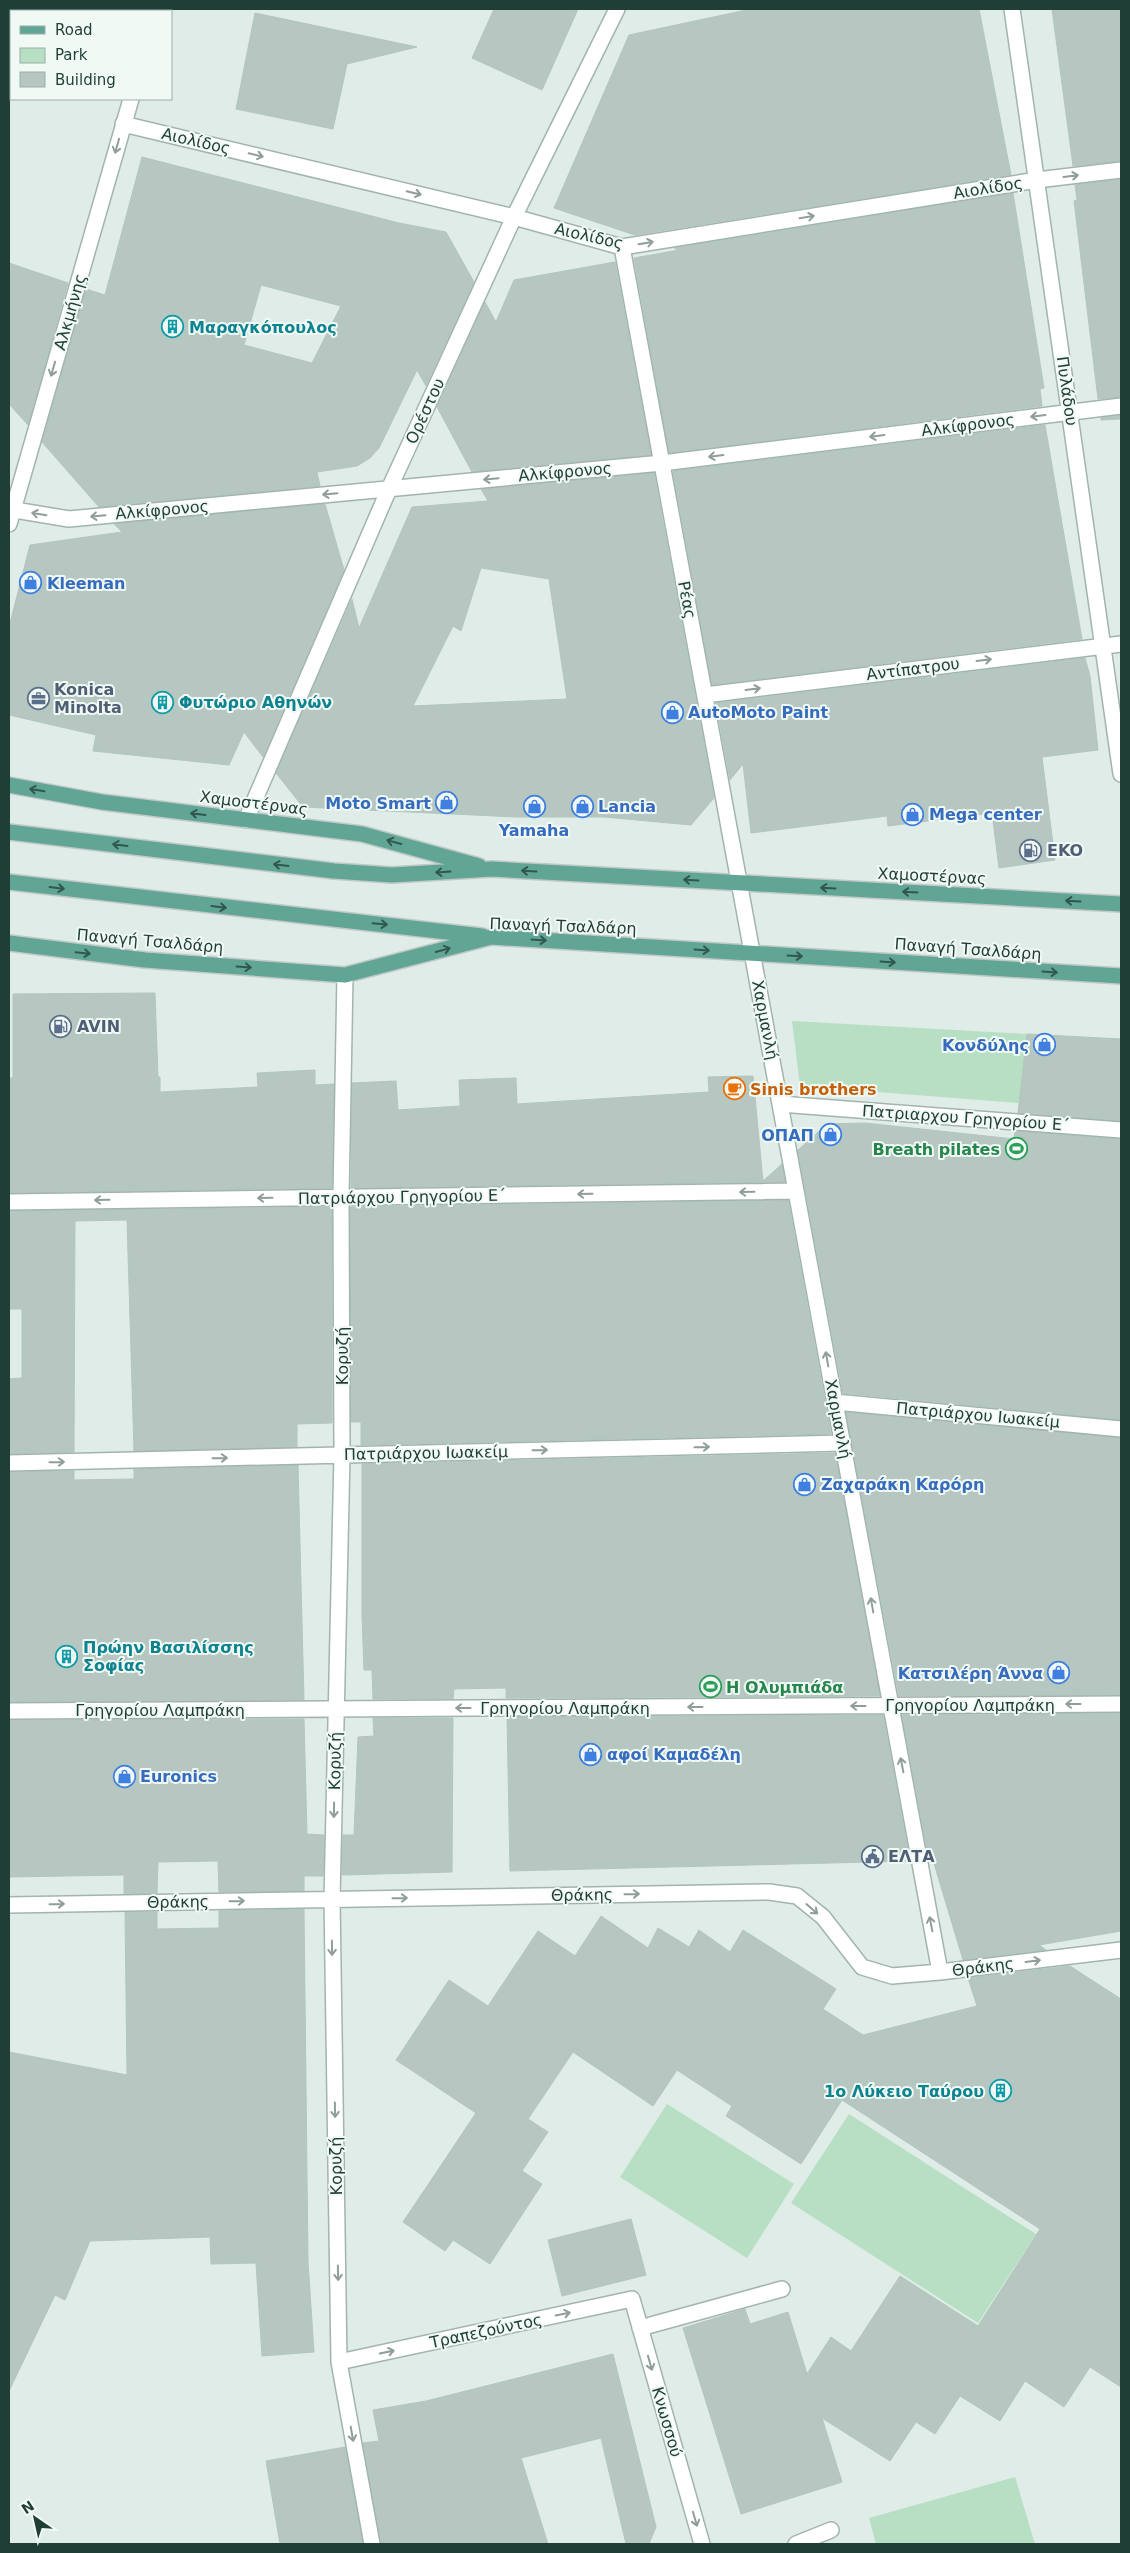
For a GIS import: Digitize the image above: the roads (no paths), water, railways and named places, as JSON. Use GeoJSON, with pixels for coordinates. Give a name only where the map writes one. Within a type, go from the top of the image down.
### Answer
{"type":"FeatureCollection","features":[{"type":"Feature","properties":{"kind":"main road","name":"Χαμοστέρνας"},"geometry":{"type":"LineString","coordinates":[[9,785],[102,802],[362,834],[492,869],[1121,904]]}},
{"type":"Feature","properties":{"kind":"main road"},"geometry":{"type":"LineString","coordinates":[[9,832],[363,873],[392,875],[492,869]]}},
{"type":"Feature","properties":{"kind":"main road"},"geometry":{"type":"LineString","coordinates":[[9,882],[491,937]]}},
{"type":"Feature","properties":{"kind":"main road","name":"Παναγή Τσαλδάρη"},"geometry":{"type":"LineString","coordinates":[[9,944],[146,960],[345,975],[491,937],[1121,976]]}},
{"type":"Feature","properties":{"kind":"street","name":"Ορέστου"},"geometry":{"type":"LineString","coordinates":[[246,820],[389,489],[514,217],[617,9]]}},
{"type":"Feature","properties":{"kind":"street","name":"Πυλάδου"},"geometry":{"type":"LineString","coordinates":[[1012,9],[1121,774]]}},
{"type":"Feature","properties":{"kind":"street","name":"Αλκμήνης"},"geometry":{"type":"LineString","coordinates":[[10,514],[131,100]]}},
{"type":"Feature","properties":{"kind":"street","name":"Αιολίδος"},"geometry":{"type":"LineString","coordinates":[[123,124],[514,217],[622,247],[1037,180],[1121,170]]}},
{"type":"Feature","properties":{"kind":"street","name":"Ρέας"},"geometry":{"type":"LineString","coordinates":[[622,247],[752,954]]}},
{"type":"Feature","properties":{"kind":"street","name":"Αλκίφρονος"},"geometry":{"type":"LineString","coordinates":[[10,514],[69,519],[662,463],[1121,406]]}},
{"type":"Feature","properties":{"kind":"street","name":"Αντίπατρου"},"geometry":{"type":"LineString","coordinates":[[705,695],[1121,644]]}},
{"type":"Feature","properties":{"kind":"street","name":"Χαρμανλή"},"geometry":{"type":"LineString","coordinates":[[752,954],[940,1972]]}},
{"type":"Feature","properties":{"kind":"street","name":"Κορυζή"},"geometry":{"type":"LineString","coordinates":[[345,975],[341,1197],[342,1455],[332,1899],[339,2362],[372,2544]]}},
{"type":"Feature","properties":{"kind":"street","name":"Πατριαρχου Γρηγορίου Ε΄"},"geometry":{"type":"LineString","coordinates":[[780,1104],[1121,1130]]}},
{"type":"Feature","properties":{"kind":"street","name":"Πατριάρχου Γρηγορίου Ε΄"},"geometry":{"type":"LineString","coordinates":[[9,1202],[796,1191]]}},
{"type":"Feature","properties":{"kind":"street","name":"Πατριάρχου Ιωακείμ"},"geometry":{"type":"LineString","coordinates":[[835,1402],[1121,1429]]}},
{"type":"Feature","properties":{"kind":"street","name":"Πατριάρχου Ιωακείμ"},"geometry":{"type":"LineString","coordinates":[[9,1463],[842,1443]]}},
{"type":"Feature","properties":{"kind":"street","name":"Γρηγορίου Λαμπράκη"},"geometry":{"type":"LineString","coordinates":[[9,1711],[1121,1704]]}},
{"type":"Feature","properties":{"kind":"street","name":"Θράκης"},"geometry":{"type":"LineString","coordinates":[[9,1905],[769,1892],[797,1896],[822,1918],[862,1967],[892,1976],[1121,1950]]}},
{"type":"Feature","properties":{"kind":"street"},"geometry":{"type":"LineString","coordinates":[[640,2328],[782,2289]]}},
{"type":"Feature","properties":{"kind":"street","name":"Τραπεζούντος"},"geometry":{"type":"LineString","coordinates":[[339,2362],[632,2299]]}},
{"type":"Feature","properties":{"kind":"street","name":"Κνωσσού"},"geometry":{"type":"LineString","coordinates":[[632,2299],[702,2544]]}},
{"type":"Feature","properties":{"kind":"street"},"geometry":{"type":"LineString","coordinates":[[796,2544],[831,2530]]}},
{"type":"Feature","properties":{"kind":"place","name":"Μαραγκόπουλος"},"geometry":{"type":"Point","coordinates":[173,327]}},
{"type":"Feature","properties":{"kind":"place","name":"Kleeman"},"geometry":{"type":"Point","coordinates":[31,583]}},
{"type":"Feature","properties":{"kind":"place","name":"Konica Minolta"},"geometry":{"type":"Point","coordinates":[38,698]}},
{"type":"Feature","properties":{"kind":"place","name":"Φυτώριο Αθηνών"},"geometry":{"type":"Point","coordinates":[163,702]}},
{"type":"Feature","properties":{"kind":"place","name":"AutoMoto Paint"},"geometry":{"type":"Point","coordinates":[672,712]}},
{"type":"Feature","properties":{"kind":"place","name":"Moto Smart"},"geometry":{"type":"Point","coordinates":[447,803]}},
{"type":"Feature","properties":{"kind":"place","name":"Yamaha"},"geometry":{"type":"Point","coordinates":[534,806]}},
{"type":"Feature","properties":{"kind":"place","name":"Lancia"},"geometry":{"type":"Point","coordinates":[582,806]}},
{"type":"Feature","properties":{"kind":"place","name":"Mega center"},"geometry":{"type":"Point","coordinates":[913,814]}},
{"type":"Feature","properties":{"kind":"place","name":"EKO"},"geometry":{"type":"Point","coordinates":[1031,850]}},
{"type":"Feature","properties":{"kind":"place","name":"AVIN"},"geometry":{"type":"Point","coordinates":[61,1026]}},
{"type":"Feature","properties":{"kind":"place","name":"Κονδύλης"},"geometry":{"type":"Point","coordinates":[1045,1045]}},
{"type":"Feature","properties":{"kind":"place","name":"Sinis brothers"},"geometry":{"type":"Point","coordinates":[734,1089]}},
{"type":"Feature","properties":{"kind":"place","name":"ΟΠΑΠ"},"geometry":{"type":"Point","coordinates":[830,1135]}},
{"type":"Feature","properties":{"kind":"place","name":"Breath pilates"},"geometry":{"type":"Point","coordinates":[1016,1149]}},
{"type":"Feature","properties":{"kind":"place","name":"Ζαχαράκη Καρόρη"},"geometry":{"type":"Point","coordinates":[805,1484]}},
{"type":"Feature","properties":{"kind":"place","name":"Πρώην Βασιλίσσης Σοφίας"},"geometry":{"type":"Point","coordinates":[67,1656]}},
{"type":"Feature","properties":{"kind":"place","name":"Κατσιλέρη Άννα"},"geometry":{"type":"Point","coordinates":[1059,1673]}},
{"type":"Feature","properties":{"kind":"place","name":"Η Ολυμπιάδα"},"geometry":{"type":"Point","coordinates":[710,1687]}},
{"type":"Feature","properties":{"kind":"place","name":"αφοί Καμαδέλη"},"geometry":{"type":"Point","coordinates":[591,1754]}},
{"type":"Feature","properties":{"kind":"place","name":"Euronics"},"geometry":{"type":"Point","coordinates":[124,1776]}},
{"type":"Feature","properties":{"kind":"place","name":"ΕΛΤΑ"},"geometry":{"type":"Point","coordinates":[872,1856]}},
{"type":"Feature","properties":{"kind":"place","name":"1ο Λύκειο Ταύρου"},"geometry":{"type":"Point","coordinates":[1000,2091]}}]}
